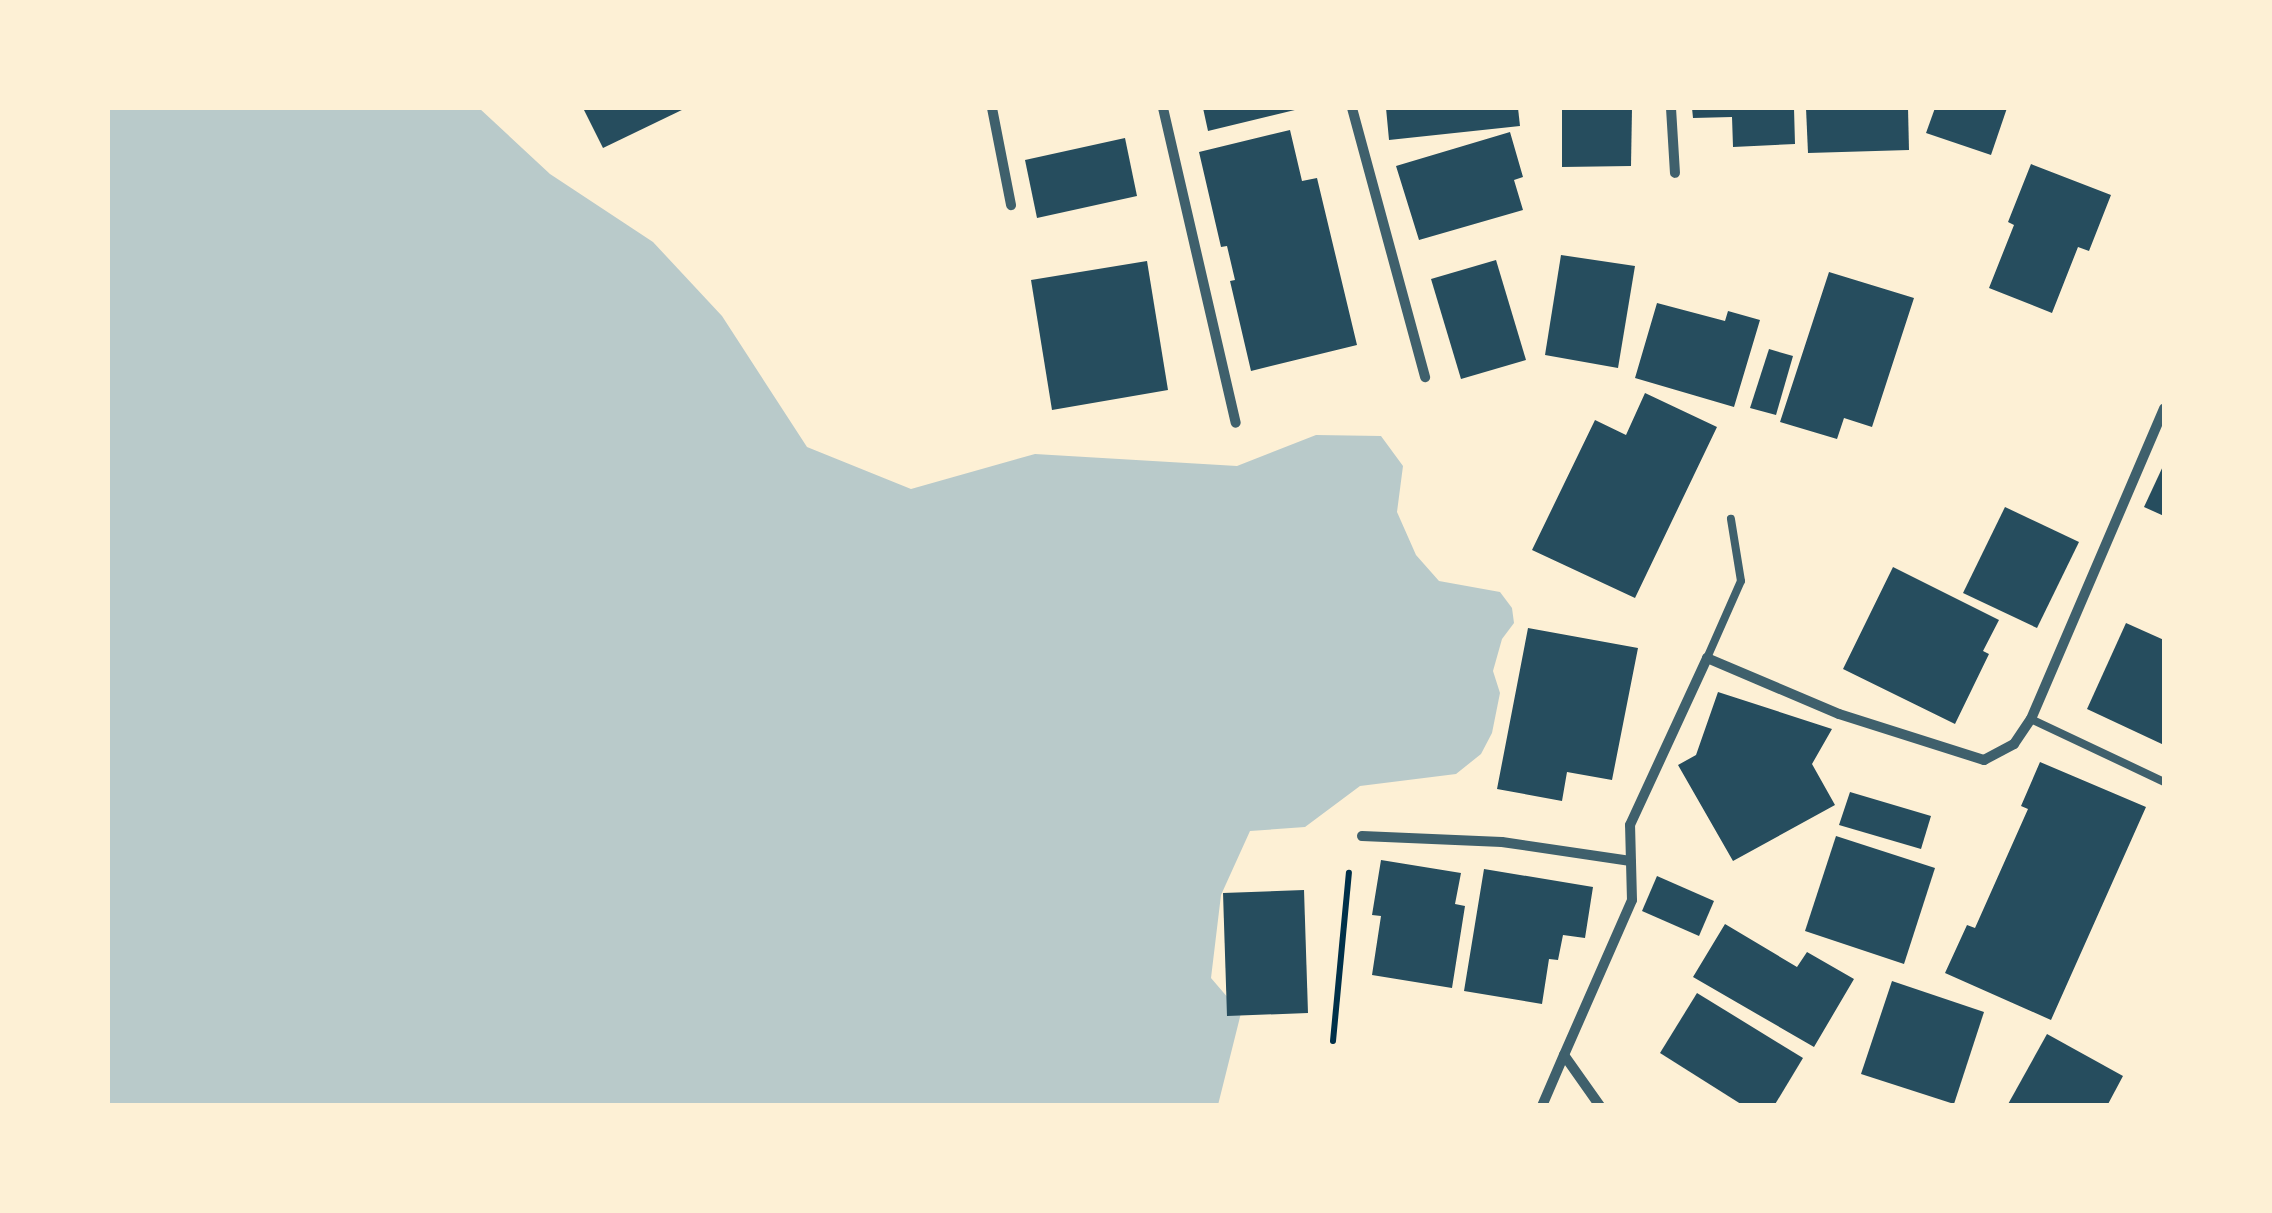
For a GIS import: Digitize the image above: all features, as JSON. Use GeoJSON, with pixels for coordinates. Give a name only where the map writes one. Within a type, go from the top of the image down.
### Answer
{"type":"FeatureCollection","features":[{"type":"Feature","properties":{"kind":"street"},"geometry":{"type":"LineString","coordinates":[[992,108],[1012,205]]}},
{"type":"Feature","properties":{"kind":"street"},"geometry":{"type":"LineString","coordinates":[[1163,108],[1236,423]]}},
{"type":"Feature","properties":{"kind":"street"},"geometry":{"type":"LineString","coordinates":[[1352,108],[1425,377]]}},
{"type":"Feature","properties":{"kind":"street"},"geometry":{"type":"LineString","coordinates":[[1671,108],[1675,173]]}},
{"type":"Feature","properties":{"kind":"street"},"geometry":{"type":"LineString","coordinates":[[1542,1106],[1632,900],[1630,826],[1707,658],[1839,714],[1984,760],[2014,744],[2031,719],[2164,408]]}},
{"type":"Feature","properties":{"kind":"street"},"geometry":{"type":"LineString","coordinates":[[1362,836],[1502,842],[1632,861]]}},
{"type":"Feature","properties":{"kind":"street"},"geometry":{"type":"LineString","coordinates":[[1564,1055],[1600,1106]]}},
{"type":"Feature","properties":{"kind":"lane"},"geometry":{"type":"LineString","coordinates":[[1707,658],[1741,581],[1731,519]]}},
{"type":"Feature","properties":{"kind":"lane"},"geometry":{"type":"LineString","coordinates":[[2031,719],[2164,782]]}},
{"type":"Feature","properties":{"kind":"path"},"geometry":{"type":"LineString","coordinates":[[1333,1041],[1350,859],[1362,836]]}},
{"type":"Feature","properties":{"kind":"shaded area"},"geometry":{"type":"Polygon","coordinates":[[[108,108],[479,108],[550,174],[653,242],[722,316],[807,447],[911,489],[1035,454],[1237,466],[1316,435],[1381,436],[1403,466],[1397,512],[1416,555],[1439,581],[1500,592],[1512,608],[1514,623],[1502,639],[1493,671],[1500,693],[1492,733],[1481,754],[1456,774],[1360,786],[1305,827],[1250,831],[1221,895],[1211,978],[1241,1013],[1218,1105],[108,1105],[108,108]]]}},
{"type":"Feature","properties":{"kind":"building"},"geometry":{"type":"Polygon","coordinates":[[[583,108],[686,108],[603,148],[583,108]]]}},
{"type":"Feature","properties":{"kind":"building"},"geometry":{"type":"Polygon","coordinates":[[[1203,108],[1299,108],[1299,109],[1208,131],[1203,108]]]}},
{"type":"Feature","properties":{"kind":"building"},"geometry":{"type":"Polygon","coordinates":[[[1386,108],[1518,108],[1520,126],[1389,140],[1386,108]]]}},
{"type":"Feature","properties":{"kind":"building"},"geometry":{"type":"Polygon","coordinates":[[[1562,108],[1632,108],[1631,166],[1562,167],[1562,108]]]}},
{"type":"Feature","properties":{"kind":"building"},"geometry":{"type":"Polygon","coordinates":[[[1692,108],[1794,108],[1795,144],[1733,147],[1732,117],[1693,118],[1692,108]]]}},
{"type":"Feature","properties":{"kind":"building"},"geometry":{"type":"Polygon","coordinates":[[[1806,108],[1908,108],[1909,150],[1808,153],[1806,108]]]}},
{"type":"Feature","properties":{"kind":"building"},"geometry":{"type":"Polygon","coordinates":[[[1935,108],[2007,108],[1991,155],[1926,133],[1935,108]]]}},
{"type":"Feature","properties":{"kind":"building"},"geometry":{"type":"Polygon","coordinates":[[[1290,130],[1302,181],[1317,178],[1357,345],[1251,371],[1230,281],[1235,280],[1227,246],[1221,247],[1199,152],[1290,130]]]}},
{"type":"Feature","properties":{"kind":"building"},"geometry":{"type":"Polygon","coordinates":[[[1510,132],[1523,177],[1514,180],[1523,210],[1419,240],[1396,166],[1510,132]]]}},
{"type":"Feature","properties":{"kind":"building"},"geometry":{"type":"Polygon","coordinates":[[[1125,138],[1137,196],[1037,218],[1025,160],[1125,138]]]}},
{"type":"Feature","properties":{"kind":"building"},"geometry":{"type":"Polygon","coordinates":[[[2031,164],[2111,195],[2089,251],[2078,247],[2052,313],[1989,288],[2014,225],[2008,222],[2031,164]]]}},
{"type":"Feature","properties":{"kind":"building"},"geometry":{"type":"Polygon","coordinates":[[[1561,255],[1635,266],[1618,368],[1545,355],[1561,255]]]}},
{"type":"Feature","properties":{"kind":"building"},"geometry":{"type":"Polygon","coordinates":[[[1496,260],[1526,360],[1461,379],[1431,279],[1496,260]]]}},
{"type":"Feature","properties":{"kind":"building"},"geometry":{"type":"Polygon","coordinates":[[[1147,261],[1168,390],[1052,410],[1031,280],[1147,261]]]}},
{"type":"Feature","properties":{"kind":"building"},"geometry":{"type":"Polygon","coordinates":[[[1829,272],[1914,298],[1872,427],[1844,418],[1837,439],[1780,422],[1829,272]]]}},
{"type":"Feature","properties":{"kind":"building"},"geometry":{"type":"Polygon","coordinates":[[[1657,303],[1725,321],[1728,311],[1760,320],[1734,407],[1635,378],[1657,303]]]}},
{"type":"Feature","properties":{"kind":"building"},"geometry":{"type":"Polygon","coordinates":[[[1769,349],[1793,356],[1776,415],[1750,408],[1769,349]]]}},
{"type":"Feature","properties":{"kind":"building"},"geometry":{"type":"Polygon","coordinates":[[[1645,393],[1717,427],[1635,598],[1532,550],[1595,420],[1626,435],[1645,393]]]}},
{"type":"Feature","properties":{"kind":"building"},"geometry":{"type":"Polygon","coordinates":[[[2164,464],[2164,516],[2144,507],[2164,464]]]}},
{"type":"Feature","properties":{"kind":"building"},"geometry":{"type":"Polygon","coordinates":[[[2005,507],[2079,542],[2037,628],[1963,593],[2005,507]]]}},
{"type":"Feature","properties":{"kind":"building"},"geometry":{"type":"Polygon","coordinates":[[[1893,567],[1999,620],[1983,651],[1989,654],[1955,724],[1843,669],[1893,567]]]}},
{"type":"Feature","properties":{"kind":"building"},"geometry":{"type":"Polygon","coordinates":[[[2126,623],[2164,640],[2164,745],[2087,709],[2126,623]]]}},
{"type":"Feature","properties":{"kind":"building"},"geometry":{"type":"Polygon","coordinates":[[[1528,628],[1638,648],[1612,780],[1567,772],[1562,801],[1497,789],[1528,628]]]}},
{"type":"Feature","properties":{"kind":"building"},"geometry":{"type":"Polygon","coordinates":[[[1718,692],[1832,729],[1812,764],[1835,805],[1733,861],[1678,765],[1696,755],[1718,692]]]}},
{"type":"Feature","properties":{"kind":"building"},"geometry":{"type":"Polygon","coordinates":[[[2040,762],[2146,807],[2051,1020],[1945,973],[1967,925],[1975,928],[2028,809],[2021,806],[2040,762]]]}},
{"type":"Feature","properties":{"kind":"building"},"geometry":{"type":"Polygon","coordinates":[[[1850,792],[1931,816],[1921,849],[1839,825],[1850,792]]]}},
{"type":"Feature","properties":{"kind":"building"},"geometry":{"type":"Polygon","coordinates":[[[1836,836],[1935,868],[1904,964],[1805,931],[1836,836]]]}},
{"type":"Feature","properties":{"kind":"building"},"geometry":{"type":"Polygon","coordinates":[[[1381,860],[1461,873],[1455,904],[1465,906],[1452,988],[1372,975],[1381,916],[1372,915],[1381,860]]]}},
{"type":"Feature","properties":{"kind":"building"},"geometry":{"type":"Polygon","coordinates":[[[1484,869],[1593,887],[1585,938],[1563,935],[1558,960],[1549,959],[1542,1004],[1464,991],[1484,869]]]}},
{"type":"Feature","properties":{"kind":"building"},"geometry":{"type":"Polygon","coordinates":[[[1657,876],[1714,901],[1699,936],[1642,911],[1657,876]]]}},
{"type":"Feature","properties":{"kind":"building"},"geometry":{"type":"Polygon","coordinates":[[[1304,890],[1308,1013],[1227,1016],[1223,893],[1304,890]]]}},
{"type":"Feature","properties":{"kind":"building"},"geometry":{"type":"Polygon","coordinates":[[[1725,924],[1797,967],[1807,952],[1854,979],[1814,1047],[1693,977],[1725,924]]]}},
{"type":"Feature","properties":{"kind":"building"},"geometry":{"type":"Polygon","coordinates":[[[1892,981],[1984,1012],[1954,1104],[1861,1074],[1892,981]]]}},
{"type":"Feature","properties":{"kind":"building"},"geometry":{"type":"Polygon","coordinates":[[[1697,993],[1803,1058],[1774,1106],[1744,1106],[1660,1053],[1697,993]]]}},
{"type":"Feature","properties":{"kind":"building"},"geometry":{"type":"Polygon","coordinates":[[[2047,1034],[2123,1076],[2107,1106],[2007,1106],[2047,1034]]]}}]}
